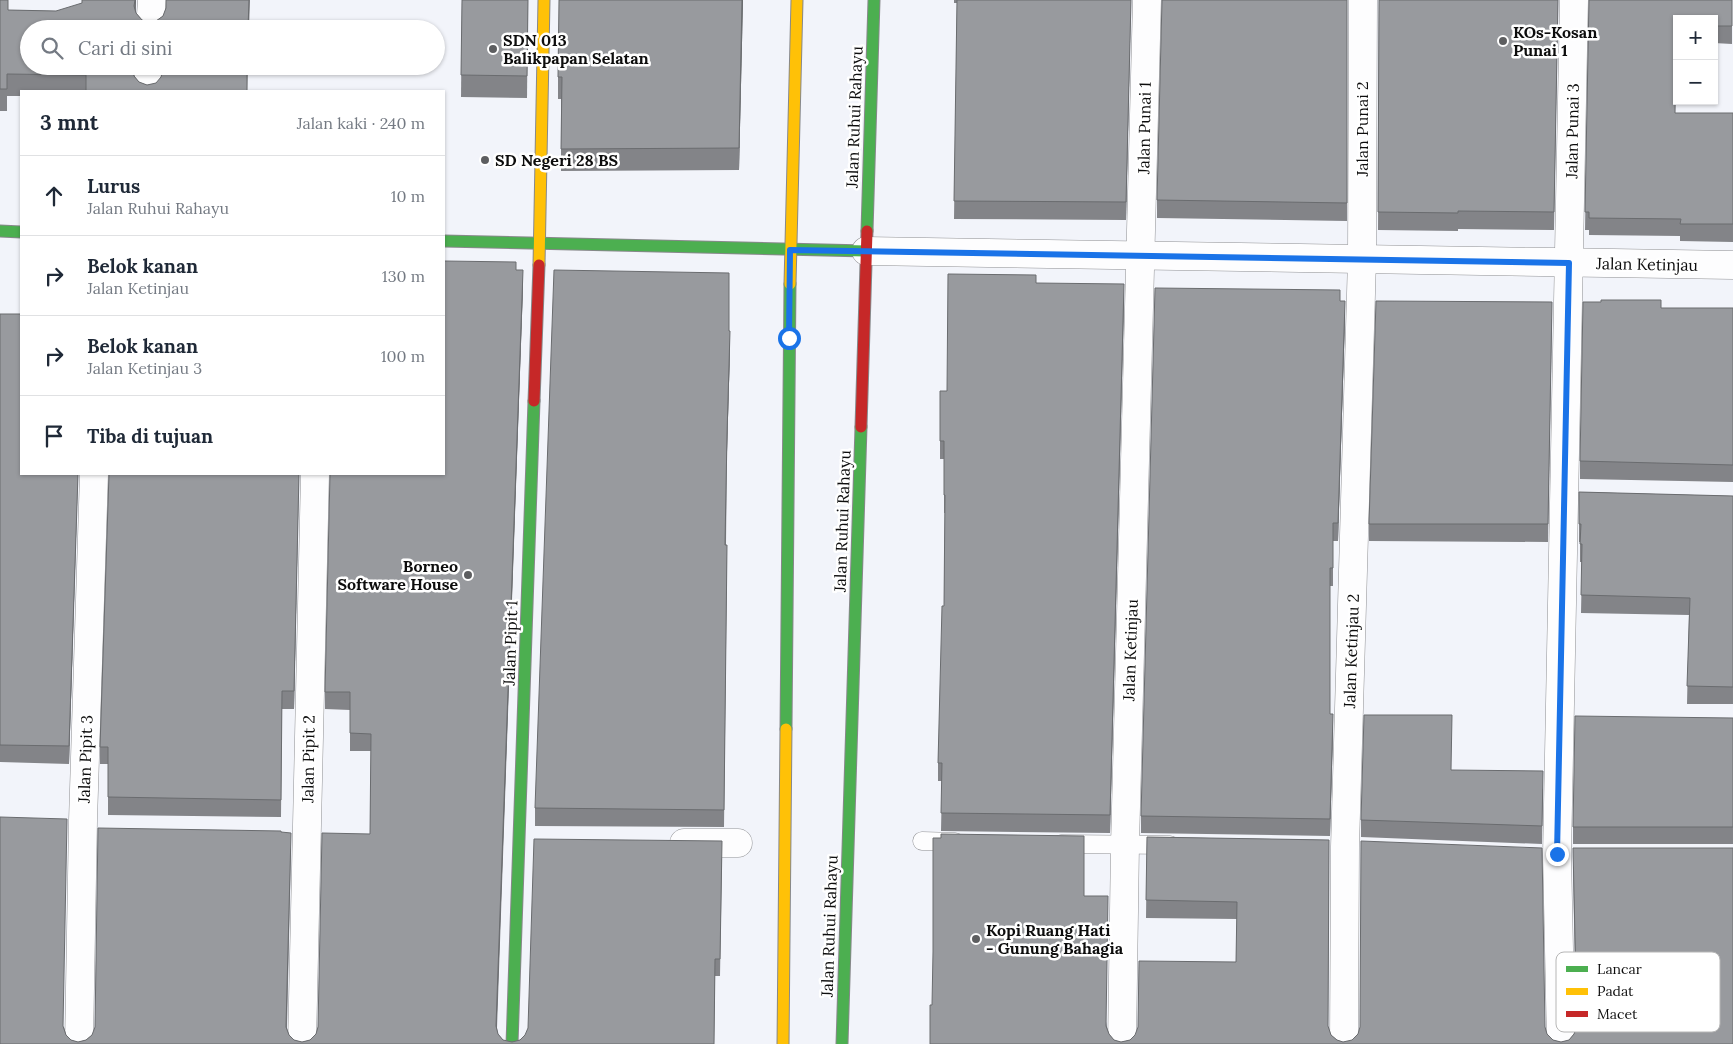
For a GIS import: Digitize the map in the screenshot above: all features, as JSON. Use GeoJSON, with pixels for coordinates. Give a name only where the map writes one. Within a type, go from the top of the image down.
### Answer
{"type":"FeatureCollection","features":[{"type":"Feature","properties":{"kind":"main road","name":"Jalan Pipit 1"},"geometry":{"type":"LineString","coordinates":[[512,1044],[530,841],[544,0]]}},
{"type":"Feature","properties":{"kind":"main road"},"geometry":{"type":"LineString","coordinates":[[783,1044],[783,858],[786,790],[790,250],[797,0]]}},
{"type":"Feature","properties":{"kind":"main road","name":"Jalan Ruhui Rahayu"},"geometry":{"type":"LineString","coordinates":[[842,1044],[874,0]]}},
{"type":"Feature","properties":{"kind":"main road"},"geometry":{"type":"LineString","coordinates":[[0,231],[20,232]]}},
{"type":"Feature","properties":{"kind":"main road","name":"Jalan Ketinjau"},"geometry":{"type":"LineString","coordinates":[[445,241],[866,252]]}},
{"type":"Feature","properties":{"kind":"street"},"geometry":{"type":"LineString","coordinates":[[151,20],[152,0]]}},
{"type":"Feature","properties":{"kind":"street","name":"Jalan Punai 1"},"geometry":{"type":"LineString","coordinates":[[1142,255],[1147,0]]}},
{"type":"Feature","properties":{"kind":"street","name":"Jalan Punai 2"},"geometry":{"type":"LineString","coordinates":[[1362,259],[1363,0]]}},
{"type":"Feature","properties":{"kind":"street","name":"Jalan Punai 3"},"geometry":{"type":"LineString","coordinates":[[1559,952],[1557,854],[1559,717],[1574,0]]}},
{"type":"Feature","properties":{"kind":"street"},"geometry":{"type":"LineString","coordinates":[[148,90],[149,75]]}},
{"type":"Feature","properties":{"kind":"street","name":"Jalan Ketinjau"},"geometry":{"type":"LineString","coordinates":[[866,252],[1733,265]]}},
{"type":"Feature","properties":{"kind":"street","name":"Jalan Ketinjau"},"geometry":{"type":"LineString","coordinates":[[1122,1044],[1125,844],[1142,255]]}},
{"type":"Feature","properties":{"kind":"street","name":"Jalan Ketinjau 2"},"geometry":{"type":"LineString","coordinates":[[1344,1044],[1345,847],[1362,259]]}},
{"type":"Feature","properties":{"kind":"street","name":"Jalan Pipit 3"},"geometry":{"type":"LineString","coordinates":[[79,1044],[90,827],[94,475]]}},
{"type":"Feature","properties":{"kind":"street","name":"Jalan Pipit 2"},"geometry":{"type":"LineString","coordinates":[[302,1044],[315,475]]}},
{"type":"Feature","properties":{"kind":"street"},"geometry":{"type":"LineString","coordinates":[[1563,494],[1593,495]]}},
{"type":"Feature","properties":{"kind":"street"},"geometry":{"type":"LineString","coordinates":[[1559,717],[1588,718]]}},
{"type":"Feature","properties":{"kind":"street"},"geometry":{"type":"LineString","coordinates":[[56,820],[90,827]]}},
{"type":"Feature","properties":{"kind":"street"},"geometry":{"type":"LineString","coordinates":[[278,833],[307,833]]}},
{"type":"Feature","properties":{"kind":"street"},"geometry":{"type":"LineString","coordinates":[[659,842],[738,843]]}},
{"type":"Feature","properties":{"kind":"lane"},"geometry":{"type":"LineString","coordinates":[[922,841],[970,842]]}},
{"type":"Feature","properties":{"kind":"lane"},"geometry":{"type":"LineString","coordinates":[[1048,843],[1182,845]]}},
{"type":"Feature","properties":{"kind":"building"},"geometry":{"type":"Polygon","coordinates":[[[0,0],[8,0],[8,10],[56,11],[82,3],[82,0],[135,0],[136,13],[142,20],[20,20],[20,74],[7,74],[7,89],[0,89],[0,0]]]}},
{"type":"Feature","properties":{"kind":"building"},"geometry":{"type":"Polygon","coordinates":[[[166,0],[249,0],[248,20],[157,20],[163,16],[166,0]]]}},
{"type":"Feature","properties":{"kind":"building","name":"SDN 013 Balikpapan Selatan"},"geometry":{"type":"Polygon","coordinates":[[[462,0],[528,0],[527,76],[461,75],[462,0]]]}},
{"type":"Feature","properties":{"kind":"building"},"geometry":{"type":"Polygon","coordinates":[[[559,0],[742,0],[739,148],[561,149],[562,77],[558,77],[559,0]]]}},
{"type":"Feature","properties":{"kind":"building"},"geometry":{"type":"Polygon","coordinates":[[[957,0],[1131,0],[1126,202],[954,201],[957,0]]]}},
{"type":"Feature","properties":{"kind":"building"},"geometry":{"type":"Polygon","coordinates":[[[1162,0],[1347,0],[1347,203],[1157,200],[1162,0]]]}},
{"type":"Feature","properties":{"kind":"building"},"geometry":{"type":"Polygon","coordinates":[[[1379,0],[1558,0],[1554,212],[1378,212],[1379,0]]]}},
{"type":"Feature","properties":{"kind":"building"},"geometry":{"type":"Polygon","coordinates":[[[1589,0],[1732,0],[1732,26],[1718,26],[1718,15],[1673,15],[1673,105],[1675,105],[1675,113],[1733,113],[1733,224],[1680,224],[1681,219],[1589,218],[1589,212],[1585,212],[1589,0]]]}},
{"type":"Feature","properties":{"kind":"building"},"geometry":{"type":"Polygon","coordinates":[[[86,75],[134,75],[139,82],[147,85],[156,83],[162,75],[247,75],[247,90],[86,90],[86,75]]]}},
{"type":"Feature","properties":{"kind":"building"},"geometry":{"type":"Polygon","coordinates":[[[445,261],[516,262],[516,270],[523,270],[496,1026],[498,1034],[503,1040],[512,1042],[520,1040],[528,1028],[534,839],[722,841],[720,959],[715,959],[714,1044],[0,1044],[0,817],[67,819],[63,1026],[66,1035],[71,1040],[78,1042],[86,1040],[92,1035],[95,1027],[98,828],[281,831],[291,833],[286,1027],[289,1035],[294,1040],[302,1042],[310,1040],[316,1034],[318,1027],[322,833],[370,834],[371,734],[350,733],[350,692],[325,692],[330,475],[445,475],[445,261]]]}},
{"type":"Feature","properties":{"kind":"building"},"geometry":{"type":"Polygon","coordinates":[[[554,270],[729,273],[730,331],[725,545],[727,545],[724,810],[535,808],[554,270]]]}},
{"type":"Feature","properties":{"kind":"building"},"geometry":{"type":"Polygon","coordinates":[[[948,274],[1036,275],[1036,283],[1124,284],[1110,815],[941,813],[942,763],[938,763],[942,606],[944,606],[945,495],[944,441],[940,441],[940,391],[947,391],[948,274]]]}},
{"type":"Feature","properties":{"kind":"building"},"geometry":{"type":"Polygon","coordinates":[[[1155,288],[1340,290],[1340,301],[1345,301],[1338,523],[1333,523],[1333,568],[1330,568],[1330,714],[1333,714],[1330,819],[1141,816],[1155,288]]]}},
{"type":"Feature","properties":{"kind":"building"},"geometry":{"type":"Polygon","coordinates":[[[1601,300],[1661,300],[1661,308],[1733,308],[1733,465],[1580,461],[1583,302],[1601,302],[1601,300]]]}},
{"type":"Feature","properties":{"kind":"building"},"geometry":{"type":"Polygon","coordinates":[[[1376,301],[1552,302],[1548,524],[1369,524],[1376,301]]]}},
{"type":"Feature","properties":{"kind":"building"},"geometry":{"type":"Polygon","coordinates":[[[0,314],[20,314],[20,475],[78,475],[69,746],[0,745],[0,314]]]}},
{"type":"Feature","properties":{"kind":"building"},"geometry":{"type":"Polygon","coordinates":[[[109,475],[299,475],[294,691],[282,691],[281,800],[108,797],[108,747],[100,747],[109,475]]]}},
{"type":"Feature","properties":{"kind":"building"},"geometry":{"type":"Polygon","coordinates":[[[1579,492],[1733,496],[1733,687],[1687,686],[1690,598],[1581,595],[1582,544],[1580,544],[1579,492]]]}},
{"type":"Feature","properties":{"kind":"building"},"geometry":{"type":"Polygon","coordinates":[[[1364,715],[1452,715],[1451,770],[1543,771],[1542,826],[1361,820],[1364,715]]]}},
{"type":"Feature","properties":{"kind":"building"},"geometry":{"type":"Polygon","coordinates":[[[1575,716],[1733,718],[1733,827],[1573,827],[1575,716]]]}},
{"type":"Feature","properties":{"kind":"building"},"geometry":{"type":"Polygon","coordinates":[[[941,834],[1084,836],[1084,896],[1108,896],[1106,1026],[1114,1040],[1121,1042],[1130,1040],[1135,1035],[1138,1027],[1139,961],[1236,962],[1237,902],[1146,900],[1147,837],[1329,840],[1328,1026],[1331,1035],[1343,1042],[1352,1040],[1358,1034],[1360,1027],[1361,841],[1542,848],[1545,1027],[1547,1034],[1553,1040],[1561,1042],[1569,1040],[1575,1032],[1720,1032],[1720,952],[1575,952],[1573,848],[1733,848],[1733,1044],[930,1044],[933,952],[933,838],[941,838],[941,834]]]}},
{"type":"Feature","properties":{"kind":"traffic: fast"},"geometry":{"type":"LineString","coordinates":[[867,231],[874,0]]}},
{"type":"Feature","properties":{"kind":"traffic: fast"},"geometry":{"type":"LineString","coordinates":[[0,231],[20,232]]}},
{"type":"Feature","properties":{"kind":"traffic: fast"},"geometry":{"type":"LineString","coordinates":[[445,241],[866,251]]}},
{"type":"Feature","properties":{"kind":"traffic: fast"},"geometry":{"type":"LineString","coordinates":[[786,729],[790,284]]}},
{"type":"Feature","properties":{"kind":"traffic: fast"},"geometry":{"type":"LineString","coordinates":[[512,1044],[534,401]]}},
{"type":"Feature","properties":{"kind":"traffic: fast"},"geometry":{"type":"LineString","coordinates":[[842,1044],[861,427]]}},
{"type":"Feature","properties":{"kind":"traffic: slow"},"geometry":{"type":"LineString","coordinates":[[539,265],[544,0]]}},
{"type":"Feature","properties":{"kind":"traffic: slow"},"geometry":{"type":"LineString","coordinates":[[790,284],[797,0]]}},
{"type":"Feature","properties":{"kind":"traffic: slow"},"geometry":{"type":"LineString","coordinates":[[783,1044],[786,729]]}},
{"type":"Feature","properties":{"kind":"traffic: jam"},"geometry":{"type":"LineString","coordinates":[[861,427],[867,231]]}},
{"type":"Feature","properties":{"kind":"traffic: jam"},"geometry":{"type":"LineString","coordinates":[[534,401],[539,265]]}},
{"type":"Feature","properties":{"kind":"place","name":"KOs-Kosan Punai 1"},"geometry":{"type":"Point","coordinates":[1503,41]}},
{"type":"Feature","properties":{"kind":"place","name":"SDN 013 Balikpapan Selatan"},"geometry":{"type":"Point","coordinates":[493,49]}},
{"type":"Feature","properties":{"kind":"place","name":"SD Negeri 28 BS"},"geometry":{"type":"Point","coordinates":[485,160]}},
{"type":"Feature","properties":{"kind":"place","name":"Borneo Software House"},"geometry":{"type":"Point","coordinates":[468,575]}},
{"type":"Feature","properties":{"kind":"place","name":"Kopi Ruang Hati - Gunung Bahagia"},"geometry":{"type":"Point","coordinates":[976,939]}},
{"type":"Feature","properties":{"kind":"route"},"geometry":{"type":"LineString","coordinates":[[789,338],[790,250],[1569,263],[1557,854]]}}]}
